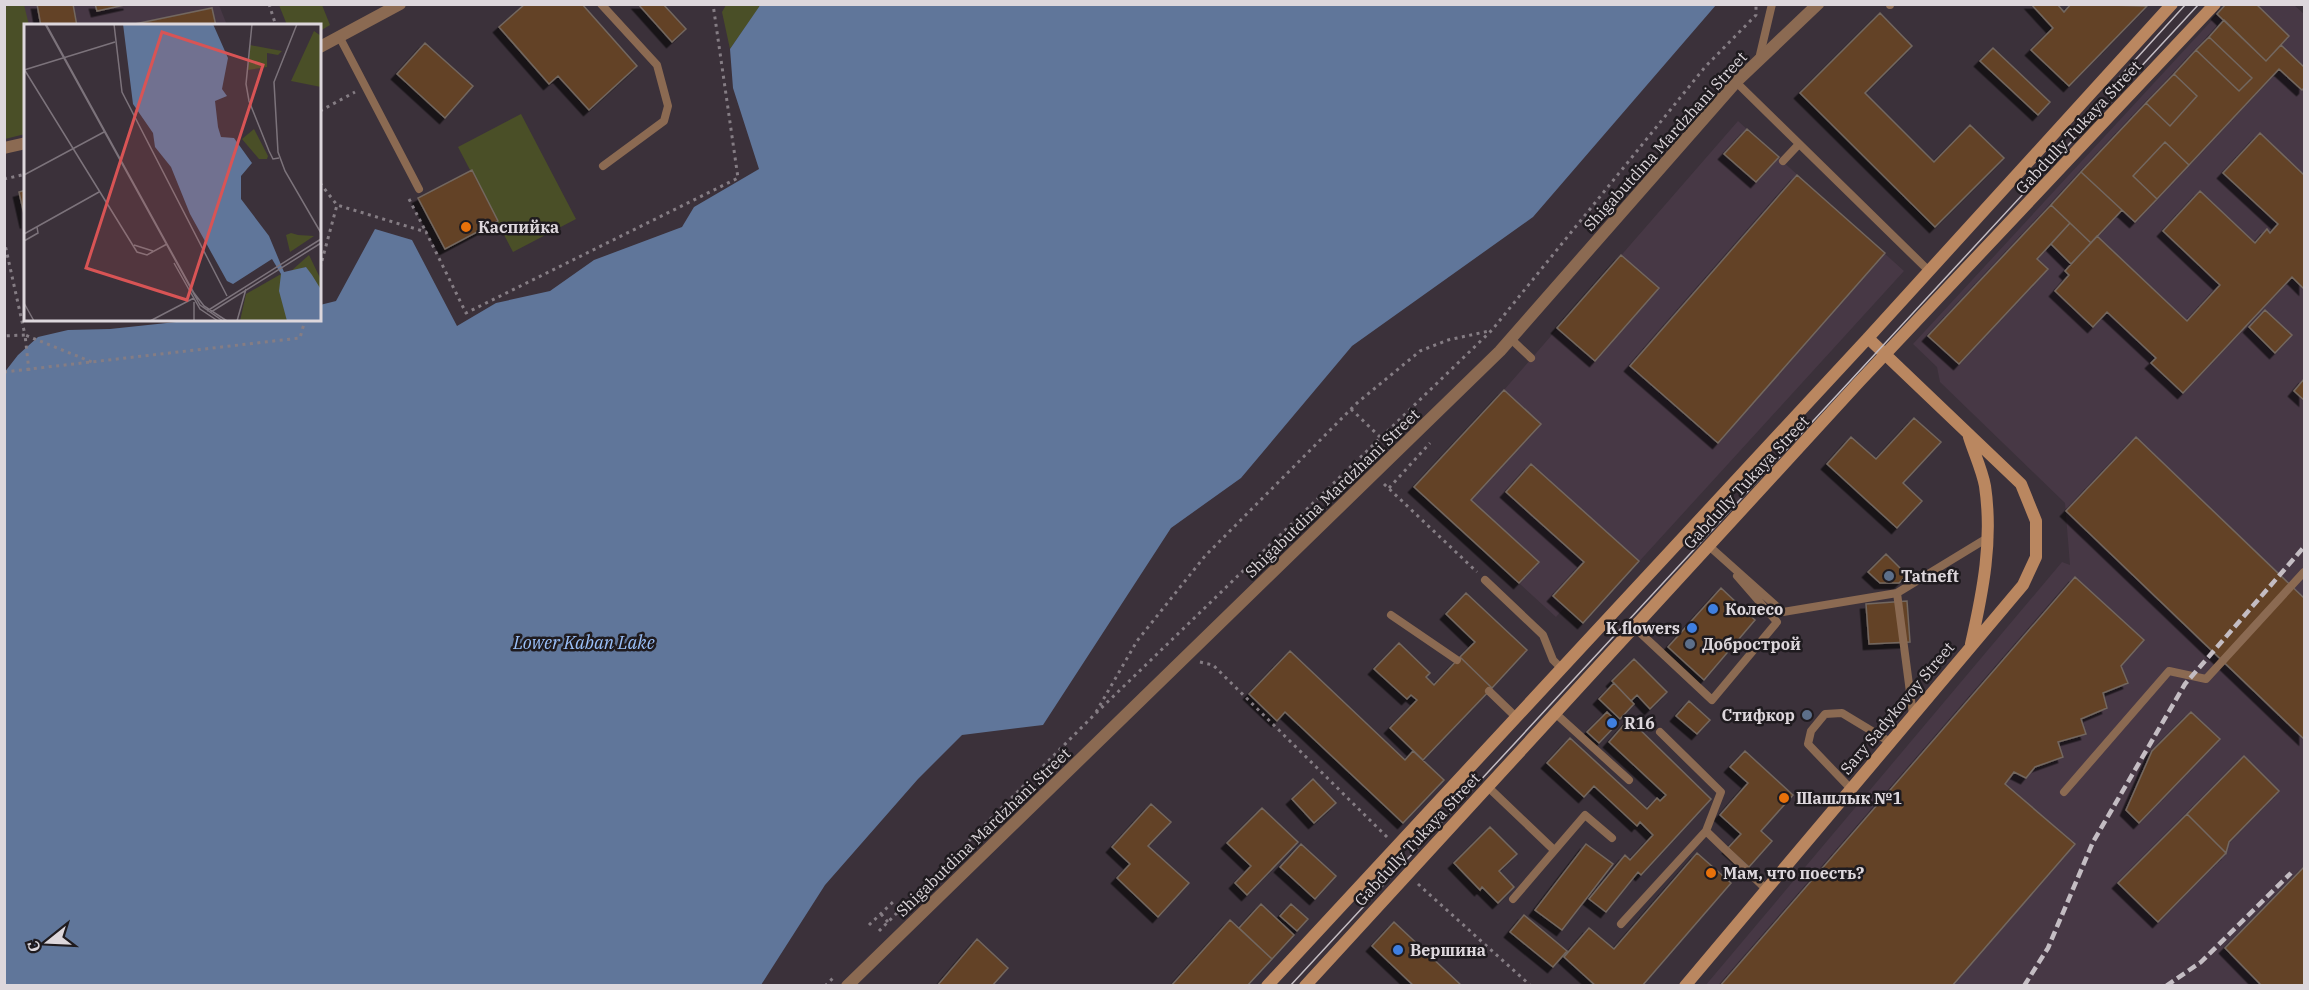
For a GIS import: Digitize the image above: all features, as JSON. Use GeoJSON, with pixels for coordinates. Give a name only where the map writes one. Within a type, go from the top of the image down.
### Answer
{"type":"FeatureCollection","features":[{"type":"Feature","properties":{"kind":"main road","name":"Gabdully Tukaya Street"},"geometry":{"type":"LineString","coordinates":[[1267,986],[1868,338],[2172,4]]}},
{"type":"Feature","properties":{"kind":"main road","name":"Gabdully Tukaya Street"},"geometry":{"type":"LineString","coordinates":[[1305,986],[1709,546],[2215,4]]}},
{"type":"Feature","properties":{"kind":"main road","name":"Sary Sadykovoy Street"},"geometry":{"type":"LineString","coordinates":[[1685,986],[2023,585],[2036,557],[2036,521],[2021,484],[1969,437],[1868,338]]}},
{"type":"Feature","properties":{"kind":"main road"},"geometry":{"type":"LineString","coordinates":[[1969,437],[1984,484],[1989,537],[1984,585],[1971,645]]}},
{"type":"Feature","properties":{"kind":"street"},"geometry":{"type":"LineString","coordinates":[[321,47],[400,4]]}},
{"type":"Feature","properties":{"kind":"street","name":"Shigabutdina Mardzhani Street"},"geometry":{"type":"LineString","coordinates":[[848,986],[1511,339],[1736,82],[1818,4]]}},
{"type":"Feature","properties":{"kind":"street"},"geometry":{"type":"LineString","coordinates":[[4,148],[24,143]]}},
{"type":"Feature","properties":{"kind":"lane"},"geometry":{"type":"LineString","coordinates":[[601,4],[657,65],[668,106],[664,121],[603,166]]}},
{"type":"Feature","properties":{"kind":"lane"},"geometry":{"type":"LineString","coordinates":[[1759,60],[1772,4]]}},
{"type":"Feature","properties":{"kind":"lane"},"geometry":{"type":"LineString","coordinates":[[340,38],[419,189]]}},
{"type":"Feature","properties":{"kind":"lane"},"geometry":{"type":"LineString","coordinates":[[1736,82],[1928,270]]}},
{"type":"Feature","properties":{"kind":"lane"},"geometry":{"type":"LineString","coordinates":[[1783,161],[1799,144]]}},
{"type":"Feature","properties":{"kind":"lane"},"geometry":{"type":"LineString","coordinates":[[1511,339],[1532,358]]}},
{"type":"Feature","properties":{"kind":"lane"},"geometry":{"type":"LineString","coordinates":[[1709,546],[1783,612],[1897,593],[1989,537]]}},
{"type":"Feature","properties":{"kind":"lane"},"geometry":{"type":"LineString","coordinates":[[1634,627],[1712,700],[1777,622],[1720,556]]}},
{"type":"Feature","properties":{"kind":"lane"},"geometry":{"type":"LineString","coordinates":[[2064,792],[2169,670],[2206,679],[2304,572]]}},
{"type":"Feature","properties":{"kind":"lane"},"geometry":{"type":"LineString","coordinates":[[1485,580],[1543,635],[1553,660],[1561,668]]}},
{"type":"Feature","properties":{"kind":"lane"},"geometry":{"type":"LineString","coordinates":[[1897,593],[1913,715]]}},
{"type":"Feature","properties":{"kind":"lane"},"geometry":{"type":"LineString","coordinates":[[1391,615],[1457,660]]}},
{"type":"Feature","properties":{"kind":"lane"},"geometry":{"type":"LineString","coordinates":[[1489,691],[1516,717]]}},
{"type":"Feature","properties":{"kind":"lane"},"geometry":{"type":"LineString","coordinates":[[1555,713],[1629,780]]}},
{"type":"Feature","properties":{"kind":"lane"},"geometry":{"type":"LineString","coordinates":[[1851,789],[1808,744],[1811,731],[1825,714],[1842,713],[1890,742]]}},
{"type":"Feature","properties":{"kind":"lane"},"geometry":{"type":"LineString","coordinates":[[1621,924],[1706,831],[1721,792],[1660,732]]}},
{"type":"Feature","properties":{"kind":"lane"},"geometry":{"type":"LineString","coordinates":[[1488,787],[1554,850]]}},
{"type":"Feature","properties":{"kind":"lane"},"geometry":{"type":"LineString","coordinates":[[1513,899],[1585,814],[1612,838]]}},
{"type":"Feature","properties":{"kind":"lane"},"geometry":{"type":"LineString","coordinates":[[1706,831],[1766,889]]}},
{"type":"Feature","properties":{"kind":"path"},"geometry":{"type":"LineString","coordinates":[[269,4],[275,24]]}},
{"type":"Feature","properties":{"kind":"path"},"geometry":{"type":"LineString","coordinates":[[321,184],[337,206],[426,232],[466,313],[738,178],[713,4]]}},
{"type":"Feature","properties":{"kind":"path"},"geometry":{"type":"LineString","coordinates":[[872,938],[1093,716],[1492,330],[1705,67],[1756,15],[1756,4]]}},
{"type":"Feature","properties":{"kind":"path"},"geometry":{"type":"LineString","coordinates":[[321,110],[356,92],[351,84]]}},
{"type":"Feature","properties":{"kind":"path"},"geometry":{"type":"LineString","coordinates":[[4,178],[24,174]]}},
{"type":"Feature","properties":{"kind":"path"},"geometry":{"type":"LineString","coordinates":[[321,264],[337,206]]}},
{"type":"Feature","properties":{"kind":"path"},"geometry":{"type":"LineString","coordinates":[[4,240],[25,335],[29,371]]}},
{"type":"Feature","properties":{"kind":"path"},"geometry":{"type":"LineString","coordinates":[[4,372],[29,371],[300,338],[305,321]]}},
{"type":"Feature","properties":{"kind":"path"},"geometry":{"type":"LineString","coordinates":[[1093,716],[1137,641],[1205,556],[1351,409],[1420,351],[1448,340],[1492,330]]}},
{"type":"Feature","properties":{"kind":"path"},"geometry":{"type":"LineString","coordinates":[[4,336],[25,335],[94,363]]}},
{"type":"Feature","properties":{"kind":"path"},"geometry":{"type":"LineString","coordinates":[[1351,409],[1380,438]]}},
{"type":"Feature","properties":{"kind":"path"},"geometry":{"type":"LineString","coordinates":[[1374,475],[1485,580]]}},
{"type":"Feature","properties":{"kind":"path"},"geometry":{"type":"LineString","coordinates":[[1186,658],[1214,665],[1390,840]]}},
{"type":"Feature","properties":{"kind":"path"},"geometry":{"type":"LineString","coordinates":[[1416,882],[1530,986]]}},
{"type":"Feature","properties":{"kind":"path"},"geometry":{"type":"LineString","coordinates":[[869,925],[892,902]]}},
{"type":"Feature","properties":{"kind":"path"},"geometry":{"type":"LineString","coordinates":[[880,914],[888,922]]}},
{"type":"Feature","properties":{"kind":"path"},"geometry":{"type":"LineString","coordinates":[[825,986],[833,978]]}},
{"type":"Feature","properties":{"kind":"shaded area"},"geometry":{"type":"Polygon","coordinates":[[[5,5],[219,5],[227,24],[24,24],[5,5]]]}},
{"type":"Feature","properties":{"kind":"shaded area"},"geometry":{"type":"Polygon","coordinates":[[[2226,5],[2294,5],[2304,14],[2304,985],[1705,986],[2062,562],[2070,565],[2065,503],[1940,382],[1937,367],[1913,344],[2226,5]]]}},
{"type":"Feature","properties":{"kind":"shaded area"},"geometry":{"type":"Polygon","coordinates":[[[1738,121],[1904,271],[1583,623],[1565,607],[1556,617],[1414,487],[1504,390],[1738,121]]]}},
{"type":"Feature","properties":{"kind":"green space"},"geometry":{"type":"Polygon","coordinates":[[[4,5],[24,5],[29,24],[24,24],[24,134],[5,139],[4,5]]]}},
{"type":"Feature","properties":{"kind":"green space"},"geometry":{"type":"Polygon","coordinates":[[[279,5],[322,5],[330,25],[321,30],[321,24],[287,24],[279,5]]]}},
{"type":"Feature","properties":{"kind":"green space"},"geometry":{"type":"Polygon","coordinates":[[[726,5],[761,5],[730,49],[722,12],[726,5]]]}},
{"type":"Feature","properties":{"kind":"green space"},"geometry":{"type":"Polygon","coordinates":[[[521,114],[576,219],[513,252],[458,147],[521,114]]]}},
{"type":"Feature","properties":{"kind":"water","name":"Lower Kaban Lake"},"geometry":{"type":"Polygon","coordinates":[[[761,4],[1716,5],[1533,217],[1352,346],[1241,478],[1171,528],[1043,725],[962,735],[918,779],[825,885],[761,985],[5,985],[4,373],[18,355],[38,337],[68,330],[110,329],[186,321],[321,321],[321,305],[336,301],[375,229],[412,240],[457,326],[496,303],[550,291],[594,260],[682,227],[694,207],[759,169],[733,88],[730,49],[761,4]]]}},
{"type":"Feature","properties":{"kind":"building"},"geometry":{"type":"Polygon","coordinates":[[[37,4],[73,4],[77,24],[41,24],[37,4]]]}},
{"type":"Feature","properties":{"kind":"building"},"geometry":{"type":"Polygon","coordinates":[[[95,4],[129,4],[97,11],[95,4]]]}},
{"type":"Feature","properties":{"kind":"building"},"geometry":{"type":"Polygon","coordinates":[[[525,4],[582,4],[637,66],[589,110],[558,76],[549,84],[499,27],[525,4]]]}},
{"type":"Feature","properties":{"kind":"building"},"geometry":{"type":"Polygon","coordinates":[[[638,4],[663,4],[686,29],[672,42],[638,4]]]}},
{"type":"Feature","properties":{"kind":"building"},"geometry":{"type":"Polygon","coordinates":[[[2031,4],[2057,4],[2064,12],[2071,4],[2147,6],[2069,86],[2031,50],[2053,28],[2031,4]]]}},
{"type":"Feature","properties":{"kind":"building"},"geometry":{"type":"Polygon","coordinates":[[[2226,4],[2256,4],[2289,36],[2266,61],[2217,14],[2226,4]]]}},
{"type":"Feature","properties":{"kind":"building"},"geometry":{"type":"Polygon","coordinates":[[[212,8],[216,24],[135,24],[212,8]]]}},
{"type":"Feature","properties":{"kind":"building"},"geometry":{"type":"Polygon","coordinates":[[[1880,13],[1912,46],[1865,93],[1934,162],[1970,125],[2004,158],[1935,227],[1800,93],[1880,13]]]}},
{"type":"Feature","properties":{"kind":"building"},"geometry":{"type":"Polygon","coordinates":[[[2224,20],[2266,61],[2281,45],[2304,67],[2304,88],[2302,90],[2279,69],[2189,165],[2165,142],[2133,176],[2157,199],[2135,222],[2081,172],[2146,103],[2170,126],[2197,96],[2174,74],[2196,50],[2239,91],[2252,78],[2209,37],[2224,20]]]}},
{"type":"Feature","properties":{"kind":"building"},"geometry":{"type":"Polygon","coordinates":[[[2209,37],[2252,78],[2239,91],[2196,50],[2209,37]]]}},
{"type":"Feature","properties":{"kind":"building"},"geometry":{"type":"Polygon","coordinates":[[[425,43],[473,86],[445,118],[397,74],[425,43]]]}},
{"type":"Feature","properties":{"kind":"building"},"geometry":{"type":"Polygon","coordinates":[[[1993,48],[2050,102],[2038,115],[1980,61],[1993,48]]]}},
{"type":"Feature","properties":{"kind":"building"},"geometry":{"type":"Polygon","coordinates":[[[2174,74],[2197,96],[2170,126],[2146,103],[2174,74]]]}},
{"type":"Feature","properties":{"kind":"building"},"geometry":{"type":"Polygon","coordinates":[[[1747,129],[1779,157],[1756,182],[1724,154],[1747,129]]]}},
{"type":"Feature","properties":{"kind":"building"},"geometry":{"type":"Polygon","coordinates":[[[2260,133],[2304,175],[2304,289],[2292,277],[2183,393],[2151,363],[2156,358],[2107,312],[2093,327],[2055,291],[2069,275],[2065,271],[2097,236],[2187,321],[2220,285],[2163,231],[2200,191],[2255,243],[2267,229],[2270,233],[2278,224],[2223,173],[2260,133]]]}},
{"type":"Feature","properties":{"kind":"building"},"geometry":{"type":"Polygon","coordinates":[[[2165,142],[2189,165],[2157,199],[2133,176],[2165,142]]]}},
{"type":"Feature","properties":{"kind":"building"},"geometry":{"type":"Polygon","coordinates":[[[472,170],[498,221],[445,249],[418,198],[472,170]]]}},
{"type":"Feature","properties":{"kind":"building"},"geometry":{"type":"Polygon","coordinates":[[[2081,172],[2122,210],[2091,243],[2051,205],[2081,172]]]}},
{"type":"Feature","properties":{"kind":"building"},"geometry":{"type":"Polygon","coordinates":[[[1797,175],[1885,253],[1718,443],[1630,366],[1797,175]]]}},
{"type":"Feature","properties":{"kind":"building"},"geometry":{"type":"Polygon","coordinates":[[[24,191],[24,214],[19,192],[24,191]]]}},
{"type":"Feature","properties":{"kind":"building"},"geometry":{"type":"Polygon","coordinates":[[[2051,205],[2070,223],[2037,259],[2048,269],[1959,364],[1928,336],[2051,205]]]}},
{"type":"Feature","properties":{"kind":"building"},"geometry":{"type":"Polygon","coordinates":[[[2070,223],[2091,243],[2071,264],[2051,244],[2070,223]]]}},
{"type":"Feature","properties":{"kind":"building"},"geometry":{"type":"Polygon","coordinates":[[[1621,255],[1659,288],[1595,361],[1557,328],[1621,255]]]}},
{"type":"Feature","properties":{"kind":"building"},"geometry":{"type":"Polygon","coordinates":[[[2265,310],[2292,335],[2275,353],[2249,327],[2265,310]]]}},
{"type":"Feature","properties":{"kind":"building"},"geometry":{"type":"Polygon","coordinates":[[[2304,379],[2304,400],[2294,391],[2304,379]]]}},
{"type":"Feature","properties":{"kind":"building"},"geometry":{"type":"Polygon","coordinates":[[[1504,390],[1541,424],[1471,500],[1539,562],[1519,583],[1414,487],[1504,390]]]}},
{"type":"Feature","properties":{"kind":"building"},"geometry":{"type":"Polygon","coordinates":[[[1914,418],[1941,442],[1903,483],[1922,501],[1897,528],[1827,464],[1851,437],[1876,459],[1914,418]]]}},
{"type":"Feature","properties":{"kind":"building"},"geometry":{"type":"Polygon","coordinates":[[[2136,437],[2304,598],[2304,739],[2066,511],[2136,437]]]}},
{"type":"Feature","properties":{"kind":"building"},"geometry":{"type":"Polygon","coordinates":[[[1531,464],[1639,561],[1583,623],[1553,596],[1584,562],[1506,492],[1531,464]]]}},
{"type":"Feature","properties":{"kind":"building"},"geometry":{"type":"Polygon","coordinates":[[[1886,554],[1907,575],[1899,583],[1880,583],[1868,572],[1886,554]]]}},
{"type":"Feature","properties":{"kind":"building"},"geometry":{"type":"Polygon","coordinates":[[[2075,577],[2144,640],[2121,666],[2128,683],[2103,693],[2107,708],[2081,719],[2086,734],[2058,742],[2063,757],[2035,767],[2026,778],[2014,772],[2005,784],[2075,844],[1952,986],[1720,986],[2075,577]]]}},
{"type":"Feature","properties":{"kind":"building"},"geometry":{"type":"Polygon","coordinates":[[[1721,588],[1755,620],[1704,680],[1668,647],[1721,588]]]}},
{"type":"Feature","properties":{"kind":"building"},"geometry":{"type":"Polygon","coordinates":[[[1466,593],[1527,650],[1492,688],[1460,657],[1475,642],[1446,614],[1466,593]]]}},
{"type":"Feature","properties":{"kind":"building"},"geometry":{"type":"Polygon","coordinates":[[[1907,601],[1910,642],[1869,644],[1866,604],[1907,601]]]}},
{"type":"Feature","properties":{"kind":"building"},"geometry":{"type":"Polygon","coordinates":[[[1399,643],[1430,673],[1426,677],[1434,685],[1460,657],[1492,688],[1423,760],[1390,728],[1417,700],[1411,695],[1407,699],[1374,669],[1399,643]]]}},
{"type":"Feature","properties":{"kind":"building"},"geometry":{"type":"Polygon","coordinates":[[[1290,651],[1405,760],[1413,751],[1444,780],[1403,823],[1285,712],[1277,721],[1249,694],[1290,651]]]}},
{"type":"Feature","properties":{"kind":"building"},"geometry":{"type":"Polygon","coordinates":[[[1634,659],[1667,692],[1650,709],[1637,695],[1631,701],[1612,681],[1634,659]]]}},
{"type":"Feature","properties":{"kind":"building"},"geometry":{"type":"Polygon","coordinates":[[[1614,683],[1634,704],[1620,719],[1599,699],[1614,683]]]}},
{"type":"Feature","properties":{"kind":"building"},"geometry":{"type":"Polygon","coordinates":[[[1689,701],[1710,720],[1697,734],[1676,716],[1689,701]]]}},
{"type":"Feature","properties":{"kind":"building"},"geometry":{"type":"Polygon","coordinates":[[[1607,712],[1618,723],[1599,743],[1587,732],[1607,712]]]}},
{"type":"Feature","properties":{"kind":"building"},"geometry":{"type":"Polygon","coordinates":[[[2191,712],[2220,739],[2139,823],[2126,810],[2152,751],[2191,712]]]}},
{"type":"Feature","properties":{"kind":"building"},"geometry":{"type":"Polygon","coordinates":[[[1629,719],[1711,799],[1641,875],[1638,872],[1606,912],[1589,899],[1625,855],[1630,860],[1653,835],[1640,822],[1637,826],[1594,786],[1584,797],[1547,763],[1570,738],[1647,809],[1657,798],[1660,801],[1666,795],[1609,742],[1629,719]]]}},
{"type":"Feature","properties":{"kind":"building"},"geometry":{"type":"Polygon","coordinates":[[[1745,751],[1793,795],[1761,831],[1772,841],[1749,867],[1728,848],[1741,834],[1720,815],[1748,783],[1730,767],[1745,751]]]}},
{"type":"Feature","properties":{"kind":"building"},"geometry":{"type":"Polygon","coordinates":[[[2244,756],[2279,791],[2229,842],[2226,853],[2187,814],[2244,756]]]}},
{"type":"Feature","properties":{"kind":"building"},"geometry":{"type":"Polygon","coordinates":[[[1313,779],[1336,803],[1314,823],[1292,799],[1313,779]]]}},
{"type":"Feature","properties":{"kind":"building"},"geometry":{"type":"Polygon","coordinates":[[[1151,804],[1171,822],[1148,846],[1189,883],[1158,917],[1117,878],[1130,864],[1112,847],[1151,804]]]}},
{"type":"Feature","properties":{"kind":"building"},"geometry":{"type":"Polygon","coordinates":[[[1262,808],[1298,842],[1247,895],[1235,883],[1251,866],[1227,843],[1262,808]]]}},
{"type":"Feature","properties":{"kind":"building"},"geometry":{"type":"Polygon","coordinates":[[[2187,814],[2226,853],[2158,922],[2118,883],[2187,814]]]}},
{"type":"Feature","properties":{"kind":"building"},"geometry":{"type":"Polygon","coordinates":[[[1490,827],[1517,854],[1499,871],[1514,887],[1498,903],[1482,887],[1480,890],[1454,863],[1490,827]]]}},
{"type":"Feature","properties":{"kind":"building"},"geometry":{"type":"Polygon","coordinates":[[[1301,844],[1336,876],[1315,899],[1280,867],[1301,844]]]}},
{"type":"Feature","properties":{"kind":"building"},"geometry":{"type":"Polygon","coordinates":[[[1586,844],[1613,864],[1562,930],[1535,910],[1586,844]]]}},
{"type":"Feature","properties":{"kind":"building"},"geometry":{"type":"Polygon","coordinates":[[[1697,853],[1731,883],[1642,986],[1596,986],[1564,957],[1589,928],[1614,949],[1697,853]]]}},
{"type":"Feature","properties":{"kind":"building"},"geometry":{"type":"Polygon","coordinates":[[[2304,867],[2304,986],[2262,986],[2225,948],[2304,867]]]}},
{"type":"Feature","properties":{"kind":"building"},"geometry":{"type":"Polygon","coordinates":[[[1261,904],[1294,935],[1272,959],[1239,928],[1261,904]]]}},
{"type":"Feature","properties":{"kind":"building"},"geometry":{"type":"Polygon","coordinates":[[[1291,904],[1308,919],[1297,931],[1280,916],[1291,904]]]}},
{"type":"Feature","properties":{"kind":"building"},"geometry":{"type":"Polygon","coordinates":[[[1524,915],[1567,951],[1553,967],[1510,932],[1524,915]]]}},
{"type":"Feature","properties":{"kind":"building"},"geometry":{"type":"Polygon","coordinates":[[[1230,920],[1272,959],[1247,986],[1171,986],[1230,920]]]}},
{"type":"Feature","properties":{"kind":"building"},"geometry":{"type":"Polygon","coordinates":[[[1394,922],[1462,986],[1414,986],[1372,946],[1394,922]]]}},
{"type":"Feature","properties":{"kind":"building"},"geometry":{"type":"Polygon","coordinates":[[[977,939],[1008,968],[992,986],[937,986],[977,939]]]}},
{"type":"Feature","properties":{"kind":"tram line"},"geometry":{"type":"LineString","coordinates":[[2115,82],[2186,4]]}},
{"type":"Feature","properties":{"kind":"tram line"},"geometry":{"type":"LineString","coordinates":[[1290,986],[2199,4]]}},
{"type":"Feature","properties":{"kind":"railway"},"geometry":{"type":"LineString","coordinates":[[2024,986],[2048,948],[2093,842],[2185,684],[2304,547]]}},
{"type":"Feature","properties":{"kind":"railway"},"geometry":{"type":"LineString","coordinates":[[2166,986],[2201,962],[2291,873]]}},
{"type":"Feature","properties":{"kind":"place","name":"Каспийка"},"geometry":{"type":"Point","coordinates":[466,227]}},
{"type":"Feature","properties":{"kind":"place","name":"Tatneft"},"geometry":{"type":"Point","coordinates":[1889,576]}},
{"type":"Feature","properties":{"kind":"place","name":"Колесо"},"geometry":{"type":"Point","coordinates":[1713,609]}},
{"type":"Feature","properties":{"kind":"place","name":"K flowers"},"geometry":{"type":"Point","coordinates":[1692,628]}},
{"type":"Feature","properties":{"kind":"place","name":"Добрострой"},"geometry":{"type":"Point","coordinates":[1690,644]}},
{"type":"Feature","properties":{"kind":"place","name":"Стифкор"},"geometry":{"type":"Point","coordinates":[1807,715]}},
{"type":"Feature","properties":{"kind":"place","name":"R16"},"geometry":{"type":"Point","coordinates":[1612,723]}},
{"type":"Feature","properties":{"kind":"place","name":"Шашлык №1"},"geometry":{"type":"Point","coordinates":[1784,798]}},
{"type":"Feature","properties":{"kind":"place","name":"Мам, что поесть?"},"geometry":{"type":"Point","coordinates":[1711,873]}},
{"type":"Feature","properties":{"kind":"place","name":"Вершина"},"geometry":{"type":"Point","coordinates":[1398,950]}}]}
